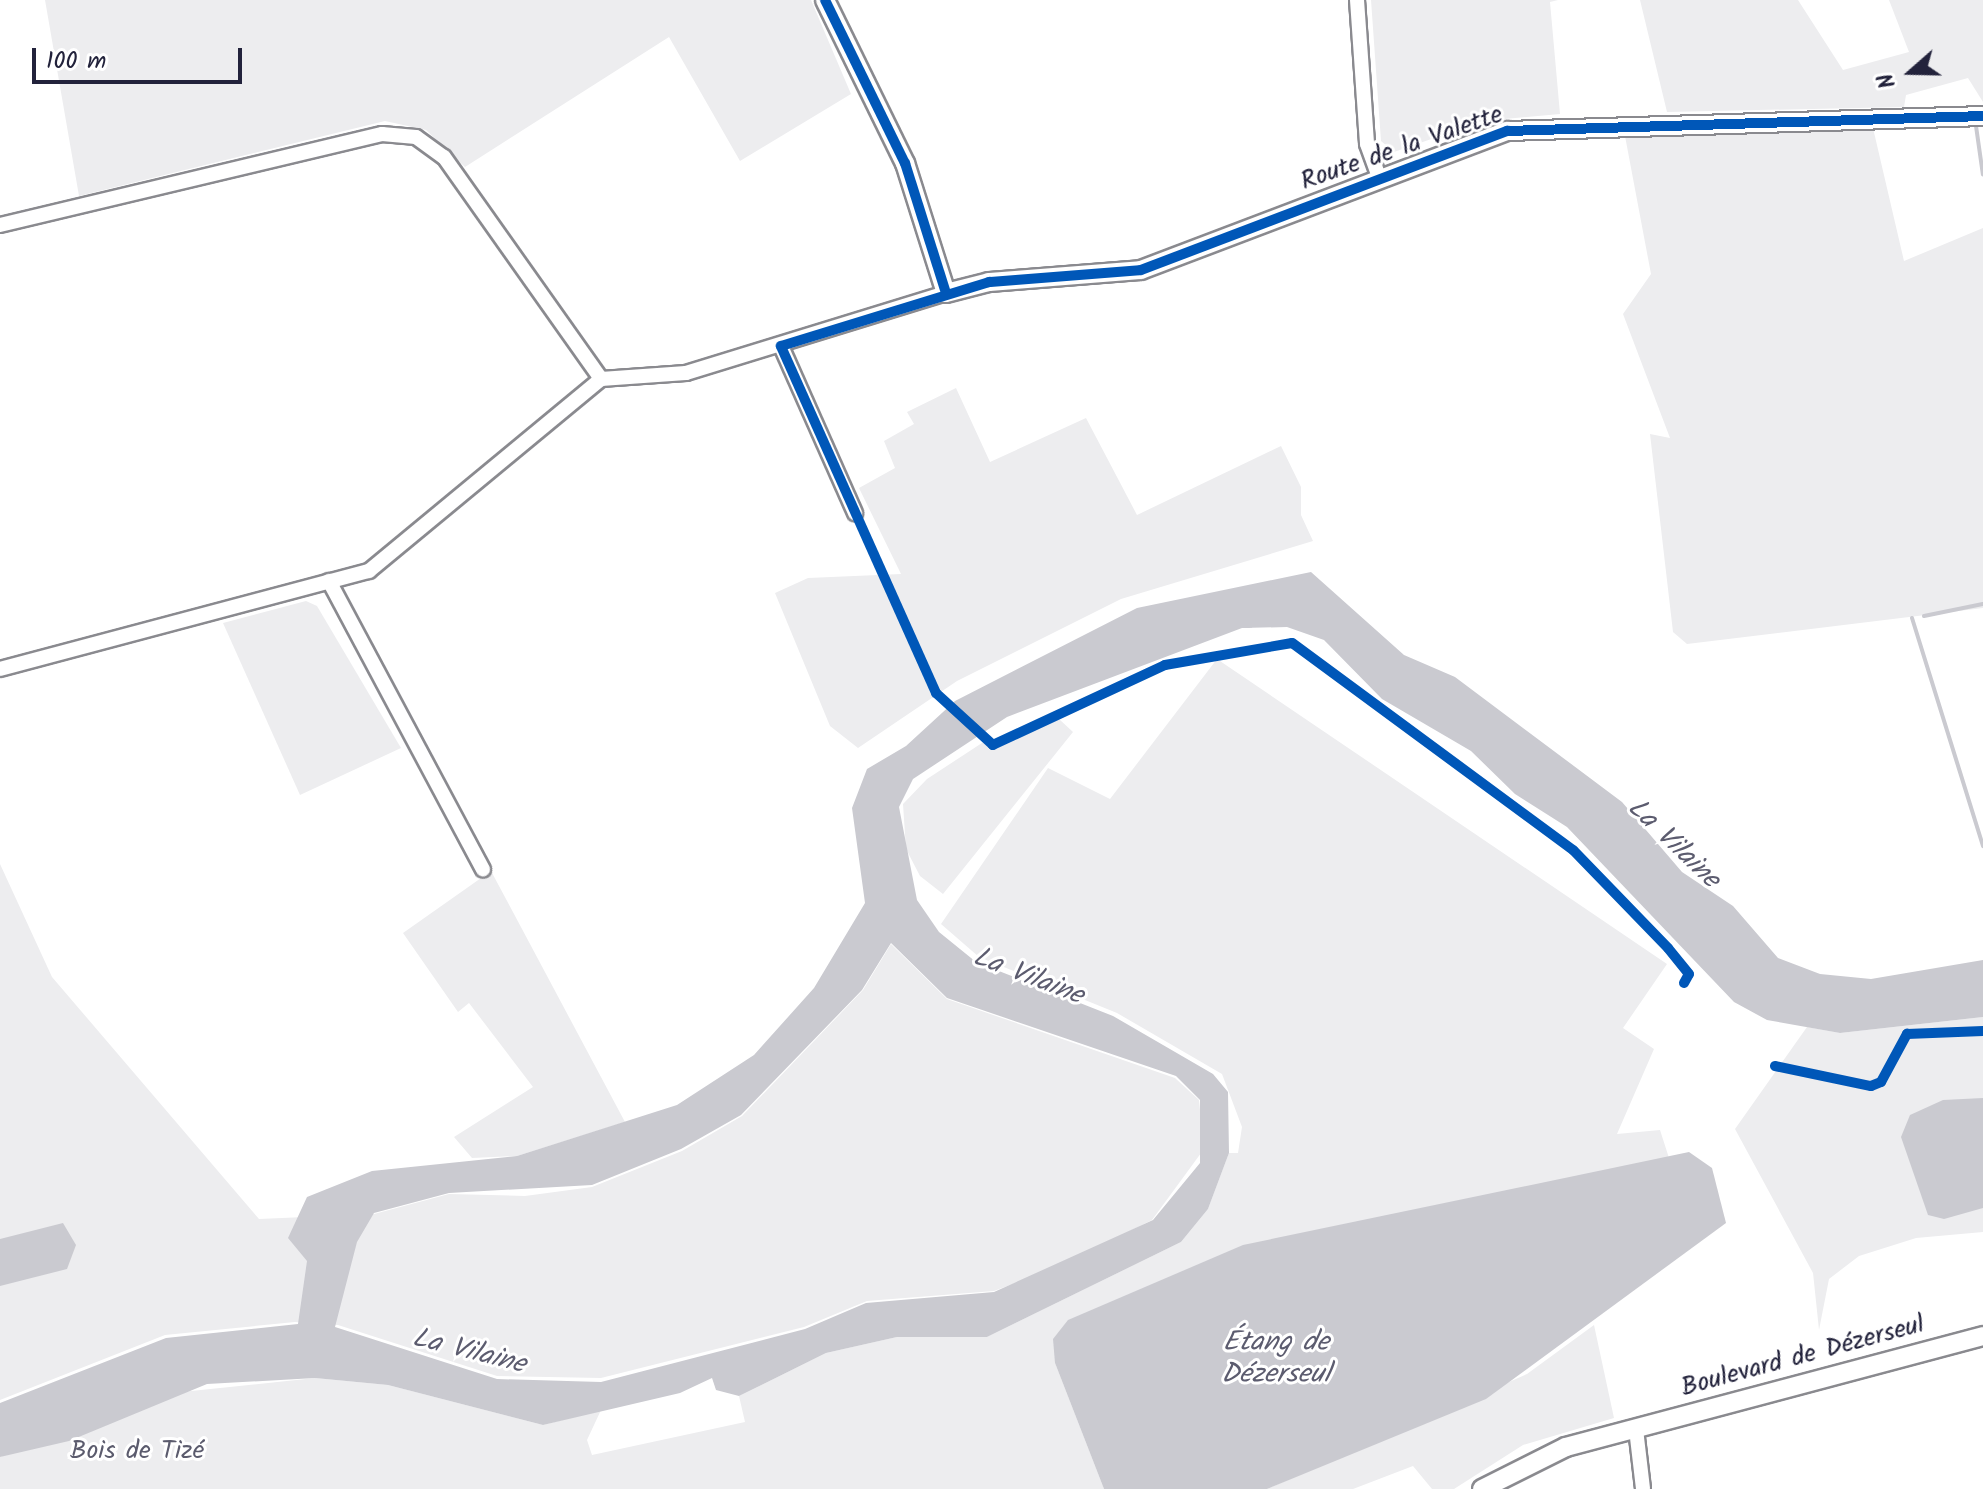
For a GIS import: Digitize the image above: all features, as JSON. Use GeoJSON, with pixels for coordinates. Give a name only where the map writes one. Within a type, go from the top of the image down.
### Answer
{"type":"FeatureCollection","features":[{"type":"Feature","properties":{"kind":"street"},"geometry":{"type":"LineString","coordinates":[[0,669],[369,571],[601,379],[686,373],[946,293],[905,163],[825,0]]}},
{"type":"Feature","properties":{"kind":"street"},"geometry":{"type":"LineString","coordinates":[[1357,0],[1367,144],[1378,175]]}},
{"type":"Feature","properties":{"kind":"street","name":"Route de la Valette"},"geometry":{"type":"LineString","coordinates":[[946,293],[989,282],[1141,270],[1378,175],[1507,131],[1983,116]]}},
{"type":"Feature","properties":{"kind":"street"},"geometry":{"type":"LineString","coordinates":[[0,225],[382,134],[416,137],[444,157],[601,379]]}},
{"type":"Feature","properties":{"kind":"street"},"geometry":{"type":"LineString","coordinates":[[781,346],[855,513]]}},
{"type":"Feature","properties":{"kind":"street"},"geometry":{"type":"LineString","coordinates":[[329,581],[483,869]]}},
{"type":"Feature","properties":{"kind":"street","name":"Boulevard de Dézerseul"},"geometry":{"type":"LineString","coordinates":[[1482,1489],[1552,1452],[1983,1336]]}},
{"type":"Feature","properties":{"kind":"street"},"geometry":{"type":"LineString","coordinates":[[1636,1429],[1643,1489]]}},
{"type":"Feature","properties":{"kind":"green space"},"geometry":{"type":"Polygon","coordinates":[[[45,0],[811,0],[851,94],[740,161],[669,37],[465,167],[426,130],[385,121],[79,196],[45,0]]]}},
{"type":"Feature","properties":{"kind":"green space"},"geometry":{"type":"Polygon","coordinates":[[[1371,0],[1558,0],[1550,2],[1560,114],[1483,121],[1394,152],[1381,141],[1371,0]]]}},
{"type":"Feature","properties":{"kind":"green space"},"geometry":{"type":"Polygon","coordinates":[[[1640,0],[1798,0],[1843,70],[1909,52],[1889,0],[1983,0],[1983,102],[1968,78],[1906,95],[1904,107],[1667,112],[1640,0]]]}},
{"type":"Feature","properties":{"kind":"green space"},"geometry":{"type":"Polygon","coordinates":[[[1873,128],[1904,261],[1983,228],[1983,608],[1687,644],[1673,632],[1650,434],[1670,438],[1623,314],[1651,274],[1625,136],[1873,128]]]}},
{"type":"Feature","properties":{"kind":"green space"},"geometry":{"type":"Polygon","coordinates":[[[956,388],[990,462],[1086,418],[1137,515],[1281,446],[1301,487],[1301,515],[1313,541],[1121,599],[957,681],[858,748],[830,726],[775,593],[808,578],[901,574],[859,488],[895,468],[884,441],[914,424],[907,412],[956,388]]]}},
{"type":"Feature","properties":{"kind":"green space"},"geometry":{"type":"Polygon","coordinates":[[[306,601],[317,606],[401,748],[300,795],[223,623],[306,601]]]}},
{"type":"Feature","properties":{"kind":"green space","name":"Bois de Tizé"},"geometry":{"type":"Polygon","coordinates":[[[1217,659],[1667,964],[1623,1028],[1654,1049],[1617,1134],[1660,1130],[1669,1158],[1558,1184],[1055,1363],[1104,1489],[0,1489],[0,1457],[172,1393],[315,1378],[388,1385],[543,1425],[601,1410],[587,1440],[592,1455],[745,1422],[739,1396],[826,1353],[897,1337],[987,1337],[1181,1242],[1208,1209],[1229,1153],[1238,1153],[1242,1127],[1222,1074],[1117,1013],[979,957],[941,924],[1048,768],[1110,799],[1217,659]]]}},
{"type":"Feature","properties":{"kind":"green space"},"geometry":{"type":"Polygon","coordinates":[[[1059,719],[1073,732],[943,894],[920,876],[906,849],[903,804],[927,779],[985,741],[994,749],[1059,719]]]}},
{"type":"Feature","properties":{"kind":"green space"},"geometry":{"type":"Polygon","coordinates":[[[0,864],[52,977],[259,1219],[374,1214],[449,1194],[525,1196],[592,1187],[682,1151],[742,1116],[863,990],[891,944],[947,999],[1175,1078],[1199,1100],[1204,1149],[1152,1220],[1058,1267],[994,1291],[867,1301],[804,1327],[601,1378],[497,1376],[338,1325],[295,1322],[165,1335],[0,1400],[0,864]]]}},
{"type":"Feature","properties":{"kind":"green space"},"geometry":{"type":"Polygon","coordinates":[[[491,871],[625,1122],[517,1156],[472,1158],[454,1137],[533,1087],[469,1003],[458,1012],[403,933],[491,871]]]}},
{"type":"Feature","properties":{"kind":"green space"},"geometry":{"type":"Polygon","coordinates":[[[1983,1017],[1983,1232],[1916,1238],[1859,1256],[1829,1279],[1819,1330],[1813,1273],[1735,1129],[1807,1027],[1840,1033],[1983,1017]]]}},
{"type":"Feature","properties":{"kind":"green space"},"geometry":{"type":"Polygon","coordinates":[[[1594,1325],[1614,1418],[1523,1445],[1454,1489],[1432,1489],[1413,1466],[1353,1489],[1267,1489],[1527,1374],[1594,1325]]]}},
{"type":"Feature","properties":{"kind":"water","name":"La Vilaine"},"geometry":{"type":"Polygon","coordinates":[[[1311,572],[1404,655],[1455,677],[1622,802],[1682,872],[1733,906],[1778,958],[1820,974],[1871,979],[1983,960],[1983,1017],[1840,1033],[1767,1020],[1734,1002],[1567,827],[1515,794],[1471,751],[1382,699],[1324,640],[1287,627],[1242,628],[1007,717],[913,779],[899,807],[917,900],[939,932],[976,962],[1113,1016],[1213,1074],[1228,1092],[1229,1153],[1208,1209],[1181,1242],[987,1337],[897,1337],[826,1353],[739,1396],[716,1390],[712,1378],[680,1393],[543,1425],[388,1385],[315,1378],[207,1384],[69,1441],[0,1457],[0,1403],[166,1338],[298,1324],[307,1261],[288,1238],[307,1197],[372,1171],[517,1156],[677,1105],[754,1055],[814,988],[865,903],[852,808],[867,769],[906,746],[955,701],[1137,608],[1311,572]],[[891,943],[862,990],[741,1115],[681,1149],[592,1185],[449,1193],[374,1213],[357,1242],[335,1327],[497,1379],[601,1382],[805,1329],[866,1303],[994,1292],[1153,1220],[1200,1163],[1200,1100],[1176,1076],[947,998],[891,943]]]}},
{"type":"Feature","properties":{"kind":"water"},"geometry":{"type":"Polygon","coordinates":[[[1983,1098],[1983,1208],[1944,1219],[1928,1215],[1901,1137],[1910,1115],[1943,1100],[1983,1098]]]}},
{"type":"Feature","properties":{"kind":"water","name":"Étang de Dézerseul"},"geometry":{"type":"Polygon","coordinates":[[[1689,1152],[1712,1168],[1726,1223],[1486,1399],[1267,1489],[1104,1489],[1055,1363],[1053,1339],[1068,1320],[1243,1245],[1689,1152]]]}},
{"type":"Feature","properties":{"kind":"water"},"geometry":{"type":"Polygon","coordinates":[[[63,1223],[76,1245],[67,1269],[0,1286],[0,1239],[63,1223]]]}},
{"type":"Feature","properties":{"kind":"waterway"},"geometry":{"type":"LineString","coordinates":[[1976,126],[1983,175]]}},
{"type":"Feature","properties":{"kind":"waterway"},"geometry":{"type":"LineString","coordinates":[[1924,616],[1983,604]]}},
{"type":"Feature","properties":{"kind":"waterway"},"geometry":{"type":"LineString","coordinates":[[1912,618],[1983,846]]}},
{"type":"Feature","properties":{"kind":"cycle path"},"geometry":{"type":"LineString","coordinates":[[825,0],[905,163],[946,293]]}},
{"type":"Feature","properties":{"kind":"cycle path"},"geometry":{"type":"LineString","coordinates":[[1684,983],[1689,974],[1668,948],[1573,850],[1292,643],[1165,665],[993,745],[936,693],[781,346],[989,282],[1141,270],[1507,131],[1983,116]]}},
{"type":"Feature","properties":{"kind":"cycle path"},"geometry":{"type":"LineString","coordinates":[[1775,1066],[1871,1086],[1881,1082],[1907,1034],[1983,1031]]}}]}
